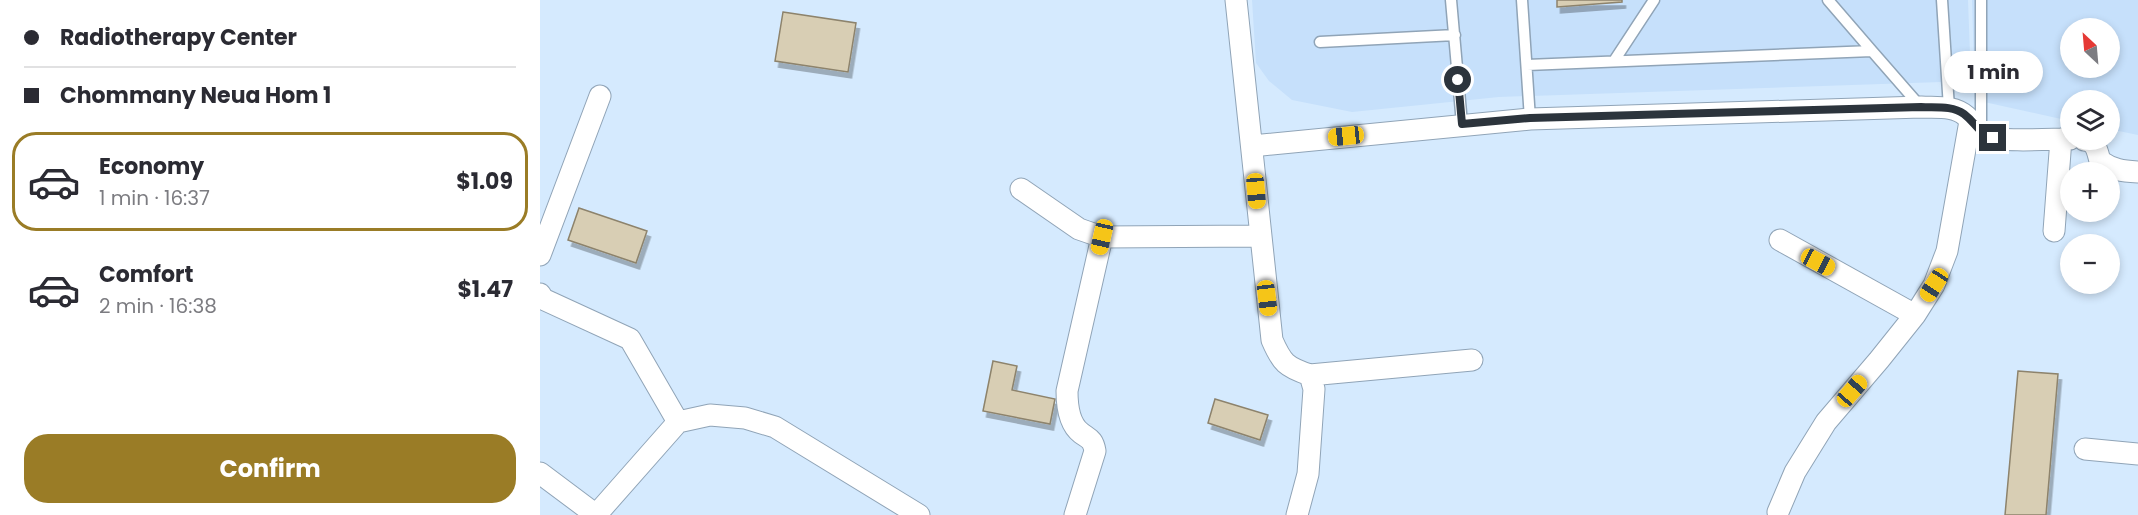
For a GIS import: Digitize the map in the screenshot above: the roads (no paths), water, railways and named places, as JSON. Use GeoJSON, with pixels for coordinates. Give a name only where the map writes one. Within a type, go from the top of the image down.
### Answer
{"type":"FeatureCollection","features":[{"type":"Feature","properties":{"kind":"street"},"geometry":{"type":"LineString","coordinates":[[1236,0],[1272,340],[1282,362],[1292,369],[1310,375],[1472,360]]}},
{"type":"Feature","properties":{"kind":"street"},"geometry":{"type":"LineString","coordinates":[[540,255],[600,96]]}},
{"type":"Feature","properties":{"kind":"street"},"geometry":{"type":"LineString","coordinates":[[1252,146],[1530,118],[1921,107],[1948,108],[1965,115],[1976,127],[1993,138],[2060,139]]}},
{"type":"Feature","properties":{"kind":"street"},"geometry":{"type":"LineString","coordinates":[[1778,512],[1795,472],[1826,422],[1915,315],[1934,285],[1947,250],[1976,127]]}},
{"type":"Feature","properties":{"kind":"street"},"geometry":{"type":"LineString","coordinates":[[2054,231],[2065,150]]}},
{"type":"Feature","properties":{"kind":"street"},"geometry":{"type":"LineString","coordinates":[[2097,150],[2100,161],[2115,171],[2138,172]]}},
{"type":"Feature","properties":{"kind":"street"},"geometry":{"type":"LineString","coordinates":[[1021,189],[1079,229],[1102,237],[1260,236]]}},
{"type":"Feature","properties":{"kind":"street"},"geometry":{"type":"LineString","coordinates":[[1075,515],[1095,451],[1090,437],[1079,432],[1074,426],[1067,402],[1067,391],[1102,237]]}},
{"type":"Feature","properties":{"kind":"street"},"geometry":{"type":"LineString","coordinates":[[1780,240],[1915,315]]}},
{"type":"Feature","properties":{"kind":"street"},"geometry":{"type":"LineString","coordinates":[[540,294],[543,299],[630,339],[678,422]]}},
{"type":"Feature","properties":{"kind":"street"},"geometry":{"type":"LineString","coordinates":[[1297,515],[1308,474],[1314,389],[1310,375]]}},
{"type":"Feature","properties":{"kind":"street"},"geometry":{"type":"LineString","coordinates":[[540,473],[596,515],[678,422],[710,415],[745,418],[775,426],[919,515]]}},
{"type":"Feature","properties":{"kind":"street"},"geometry":{"type":"LineString","coordinates":[[2085,449],[2138,454]]}},
{"type":"Feature","properties":{"kind":"lane"},"geometry":{"type":"LineString","coordinates":[[1451,0],[1462,124]]}},
{"type":"Feature","properties":{"kind":"lane"},"geometry":{"type":"LineString","coordinates":[[1522,0],[1530,118]]}},
{"type":"Feature","properties":{"kind":"lane"},"geometry":{"type":"LineString","coordinates":[[1614,61],[1654,0]]}},
{"type":"Feature","properties":{"kind":"lane"},"geometry":{"type":"LineString","coordinates":[[1828,0],[1921,107]]}},
{"type":"Feature","properties":{"kind":"lane"},"geometry":{"type":"LineString","coordinates":[[1942,0],[1948,108]]}},
{"type":"Feature","properties":{"kind":"lane"},"geometry":{"type":"LineString","coordinates":[[1976,127],[1981,0]]}},
{"type":"Feature","properties":{"kind":"lane"},"geometry":{"type":"LineString","coordinates":[[1320,42],[1455,35]]}},
{"type":"Feature","properties":{"kind":"lane"},"geometry":{"type":"LineString","coordinates":[[1527,65],[1872,51]]}}]}
